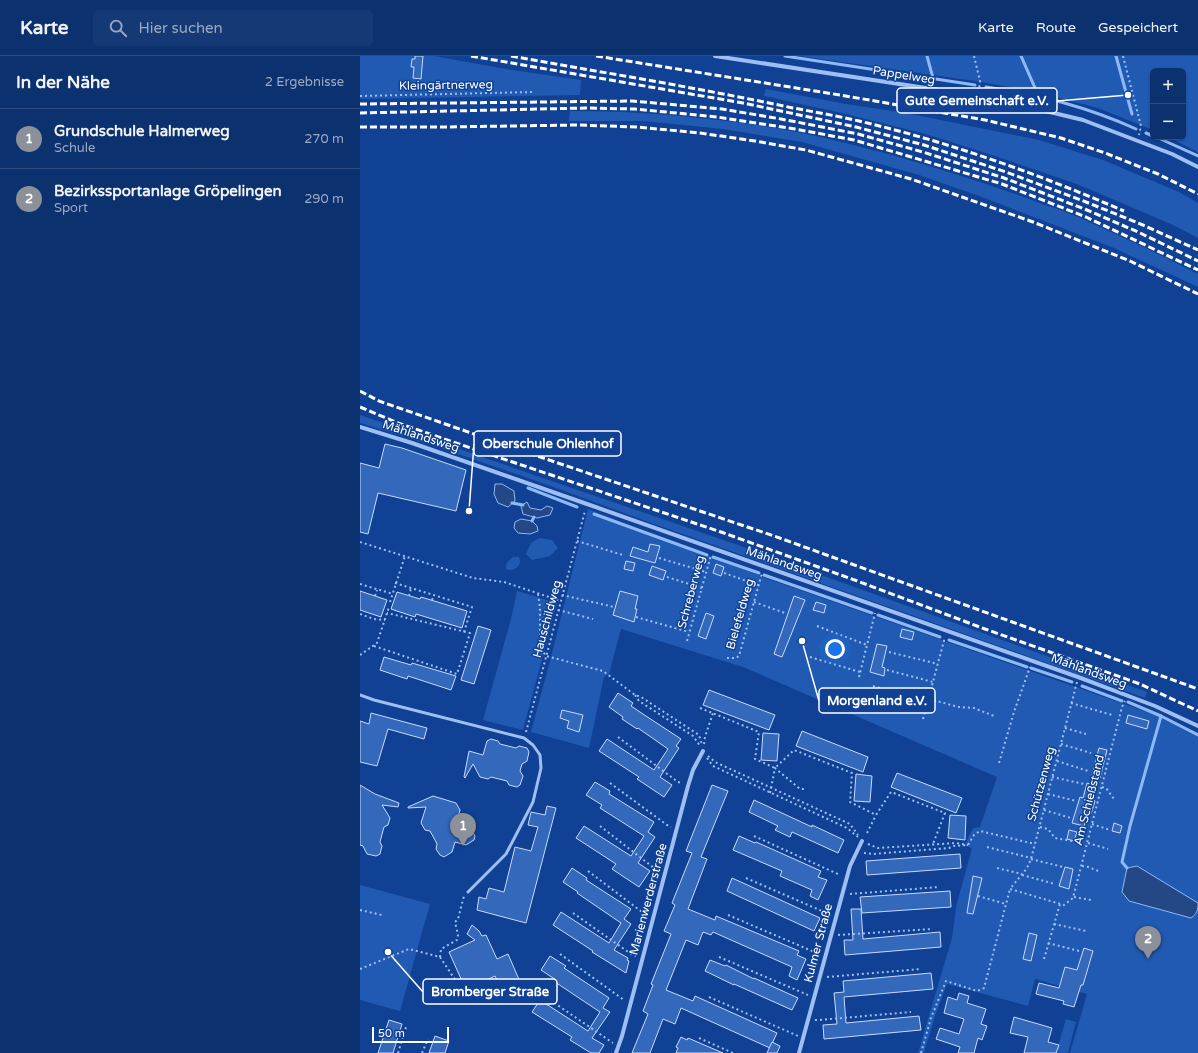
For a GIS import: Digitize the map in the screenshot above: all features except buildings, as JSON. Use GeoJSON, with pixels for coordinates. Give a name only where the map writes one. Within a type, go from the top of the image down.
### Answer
{"type":"FeatureCollection","features":[{"type":"Feature","properties":{"kind":"street","name":"Pappelweg"},"geometry":{"type":"LineString","coordinates":[[715,56],[952,92],[1028,107],[1083,120],[1138,140],[1198,167]]}},
{"type":"Feature","properties":{"kind":"street","name":"Mählandsweg"},"geometry":{"type":"LineString","coordinates":[[360,427],[412,443],[1078,677],[1155,706],[1198,726]]}},
{"type":"Feature","properties":{"kind":"street","name":"Marienwerderstraße"},"geometry":{"type":"LineString","coordinates":[[616,1053],[643,960],[688,786],[693,770],[703,751]]}},
{"type":"Feature","properties":{"kind":"street","name":"Kulmer Straße"},"geometry":{"type":"LineString","coordinates":[[799,1053],[850,866],[862,841]]}},
{"type":"Feature","properties":{"kind":"lane"},"geometry":{"type":"LineString","coordinates":[[360,695],[374,700],[524,738],[533,745],[540,755],[541,768],[533,802],[506,854],[468,892]]}},
{"type":"Feature","properties":{"kind":"path"},"geometry":{"type":"LineString","coordinates":[[974,56],[980,81],[979,97]]}},
{"type":"Feature","properties":{"kind":"path"},"geometry":{"type":"LineString","coordinates":[[1123,56],[1141,126],[1138,140]]}},
{"type":"Feature","properties":{"kind":"path","name":"Kleingärtnerweg"},"geometry":{"type":"LineString","coordinates":[[360,96],[533,92]]}},
{"type":"Feature","properties":{"kind":"path","name":"Hauschildweg"},"geometry":{"type":"LineString","coordinates":[[524,738],[587,504]]}},
{"type":"Feature","properties":{"kind":"path"},"geometry":{"type":"LineString","coordinates":[[577,541],[622,555]]}},
{"type":"Feature","properties":{"kind":"path"},"geometry":{"type":"LineString","coordinates":[[360,542],[474,578],[504,582],[560,601]]}},
{"type":"Feature","properties":{"kind":"path","name":"Schreberweg"},"geometry":{"type":"LineString","coordinates":[[687,641],[712,548]]}},
{"type":"Feature","properties":{"kind":"path"},"geometry":{"type":"LineString","coordinates":[[390,602],[404,556]]}},
{"type":"Feature","properties":{"kind":"path"},"geometry":{"type":"LineString","coordinates":[[659,558],[706,572]]}},
{"type":"Feature","properties":{"kind":"path","name":"Bielefeldweg"},"geometry":{"type":"LineString","coordinates":[[727,658],[732,659],[740,656],[764,566]]}},
{"type":"Feature","properties":{"kind":"path"},"geometry":{"type":"LineString","coordinates":[[724,573],[759,585]]}},
{"type":"Feature","properties":{"kind":"path"},"geometry":{"type":"LineString","coordinates":[[667,577],[702,588]]}},
{"type":"Feature","properties":{"kind":"path"},"geometry":{"type":"LineString","coordinates":[[395,583],[472,607],[464,632]]}},
{"type":"Feature","properties":{"kind":"path"},"geometry":{"type":"LineString","coordinates":[[360,584],[392,594]]}},
{"type":"Feature","properties":{"kind":"path"},"geometry":{"type":"LineString","coordinates":[[409,596],[411,588]]}},
{"type":"Feature","properties":{"kind":"path"},"geometry":{"type":"LineString","coordinates":[[375,596],[377,589]]}},
{"type":"Feature","properties":{"kind":"path"},"geometry":{"type":"LineString","coordinates":[[538,594],[540,608],[540,647],[546,656],[603,672],[635,695],[641,697],[699,735],[703,751],[715,762],[850,824],[862,841]]}},
{"type":"Feature","properties":{"kind":"path"},"geometry":{"type":"LineString","coordinates":[[432,600],[434,595]]}},
{"type":"Feature","properties":{"kind":"path"},"geometry":{"type":"LineString","coordinates":[[562,595],[614,607]]}},
{"type":"Feature","properties":{"kind":"path"},"geometry":{"type":"LineString","coordinates":[[754,602],[785,613]]}},
{"type":"Feature","properties":{"kind":"path"},"geometry":{"type":"LineString","coordinates":[[456,608],[457,603]]}},
{"type":"Feature","properties":{"kind":"path"},"geometry":{"type":"LineString","coordinates":[[859,677],[877,606]]}},
{"type":"Feature","properties":{"kind":"path"},"geometry":{"type":"LineString","coordinates":[[360,656],[377,643],[389,607]]}},
{"type":"Feature","properties":{"kind":"path"},"geometry":{"type":"LineString","coordinates":[[558,610],[593,619]]}},
{"type":"Feature","properties":{"kind":"path"},"geometry":{"type":"LineString","coordinates":[[374,646],[457,674],[470,633],[387,613]]}},
{"type":"Feature","properties":{"kind":"path"},"geometry":{"type":"LineString","coordinates":[[360,614],[374,619],[385,620]]}},
{"type":"Feature","properties":{"kind":"path"},"geometry":{"type":"LineString","coordinates":[[636,617],[689,632]]}},
{"type":"Feature","properties":{"kind":"path"},"geometry":{"type":"LineString","coordinates":[[817,626],[867,645]]}},
{"type":"Feature","properties":{"kind":"path"},"geometry":{"type":"LineString","coordinates":[[923,719],[947,632]]}},
{"type":"Feature","properties":{"kind":"path"},"geometry":{"type":"LineString","coordinates":[[889,652],[938,664]]}},
{"type":"Feature","properties":{"kind":"path"},"geometry":{"type":"LineString","coordinates":[[810,657],[860,672]]}},
{"type":"Feature","properties":{"kind":"path"},"geometry":{"type":"LineString","coordinates":[[999,763],[1014,712],[1032,661]]}},
{"type":"Feature","properties":{"kind":"path"},"geometry":{"type":"LineString","coordinates":[[887,670],[933,682]]}},
{"type":"Feature","properties":{"kind":"path","name":"Schützenweg"},"geometry":{"type":"LineString","coordinates":[[921,1053],[931,1018],[946,981],[977,991],[984,988],[1010,889],[1027,868],[1031,858],[1078,677]]}},
{"type":"Feature","properties":{"kind":"path"},"geometry":{"type":"LineString","coordinates":[[873,686],[959,707],[974,708],[994,716]]}},
{"type":"Feature","properties":{"kind":"path"},"geometry":{"type":"LineString","coordinates":[[635,695],[639,701],[693,736],[713,766],[847,828],[862,841],[878,848],[956,843],[968,845]]}},
{"type":"Feature","properties":{"kind":"path","name":"Am Schießstand"},"geometry":{"type":"LineString","coordinates":[[1074,896],[1122,707],[1128,696]]}},
{"type":"Feature","properties":{"kind":"path"},"geometry":{"type":"LineString","coordinates":[[1071,703],[1112,715]]}},
{"type":"Feature","properties":{"kind":"path"},"geometry":{"type":"LineString","coordinates":[[700,708],[759,732],[755,759],[775,768],[800,789],[806,789]]}},
{"type":"Feature","properties":{"kind":"path"},"geometry":{"type":"LineString","coordinates":[[703,751],[705,737],[713,713]]}},
{"type":"Feature","properties":{"kind":"path"},"geometry":{"type":"LineString","coordinates":[[1065,728],[1086,734]]}},
{"type":"Feature","properties":{"kind":"path"},"geometry":{"type":"LineString","coordinates":[[618,737],[678,782],[688,786]]}},
{"type":"Feature","properties":{"kind":"path"},"geometry":{"type":"LineString","coordinates":[[1061,744],[1091,753]]}},
{"type":"Feature","properties":{"kind":"path"},"geometry":{"type":"LineString","coordinates":[[770,793],[775,768],[794,750],[852,773],[850,802],[876,815]]}},
{"type":"Feature","properties":{"kind":"path"},"geometry":{"type":"LineString","coordinates":[[1056,760],[1088,771]]}},
{"type":"Feature","properties":{"kind":"path"},"geometry":{"type":"LineString","coordinates":[[1052,777],[1084,784]]}},
{"type":"Feature","properties":{"kind":"path"},"geometry":{"type":"LineString","coordinates":[[610,783],[667,825],[676,829]]}},
{"type":"Feature","properties":{"kind":"path"},"geometry":{"type":"LineString","coordinates":[[1102,787],[1106,788],[1114,799]]}},
{"type":"Feature","properties":{"kind":"path"},"geometry":{"type":"LineString","coordinates":[[866,833],[891,792],[945,813],[933,844]]}},
{"type":"Feature","properties":{"kind":"path"},"geometry":{"type":"LineString","coordinates":[[1048,794],[1076,801]]}},
{"type":"Feature","properties":{"kind":"path"},"geometry":{"type":"LineString","coordinates":[[1044,810],[1071,818]]}},
{"type":"Feature","properties":{"kind":"path"},"geometry":{"type":"LineString","coordinates":[[1092,824],[1110,830]]}},
{"type":"Feature","properties":{"kind":"path"},"geometry":{"type":"LineString","coordinates":[[600,826],[654,868],[666,873]]}},
{"type":"Feature","properties":{"kind":"path"},"geometry":{"type":"LineString","coordinates":[[1039,827],[1048,829],[1055,838],[1072,841]]}},
{"type":"Feature","properties":{"kind":"path"},"geometry":{"type":"LineString","coordinates":[[968,845],[974,835],[980,831],[1035,844]]}},
{"type":"Feature","properties":{"kind":"path"},"geometry":{"type":"LineString","coordinates":[[754,836],[847,877]]}},
{"type":"Feature","properties":{"kind":"path"},"geometry":{"type":"LineString","coordinates":[[1087,843],[1108,849]]}},
{"type":"Feature","properties":{"kind":"path"},"geometry":{"type":"LineString","coordinates":[[857,852],[873,854],[968,845]]}},
{"type":"Feature","properties":{"kind":"path"},"geometry":{"type":"LineString","coordinates":[[987,847],[1063,867]]}},
{"type":"Feature","properties":{"kind":"path"},"geometry":{"type":"LineString","coordinates":[[1082,866],[1101,872]]}},
{"type":"Feature","properties":{"kind":"path"},"geometry":{"type":"LineString","coordinates":[[997,868],[1056,884]]}},
{"type":"Feature","properties":{"kind":"path"},"geometry":{"type":"LineString","coordinates":[[588,871],[642,912],[654,918]]}},
{"type":"Feature","properties":{"kind":"path"},"geometry":{"type":"LineString","coordinates":[[746,878],[836,917]]}},
{"type":"Feature","properties":{"kind":"path"},"geometry":{"type":"LineString","coordinates":[[842,894],[939,887]]}},
{"type":"Feature","properties":{"kind":"path"},"geometry":{"type":"LineString","coordinates":[[1010,889],[1064,905],[1074,896],[1090,900]]}},
{"type":"Feature","properties":{"kind":"path"},"geometry":{"type":"LineString","coordinates":[[468,892],[464,897],[458,919],[455,922],[458,935],[457,940],[441,949],[440,957],[456,981],[460,992],[466,996],[474,998],[482,996]]}},
{"type":"Feature","properties":{"kind":"path"},"geometry":{"type":"LineString","coordinates":[[978,896],[1006,904]]}},
{"type":"Feature","properties":{"kind":"path"},"geometry":{"type":"LineString","coordinates":[[1044,959],[1060,904]]}},
{"type":"Feature","properties":{"kind":"path"},"geometry":{"type":"LineString","coordinates":[[360,910],[382,915]]}},
{"type":"Feature","properties":{"kind":"path"},"geometry":{"type":"LineString","coordinates":[[573,912],[631,954],[643,960]]}},
{"type":"Feature","properties":{"kind":"path"},"geometry":{"type":"LineString","coordinates":[[728,915],[815,954],[825,956]]}},
{"type":"Feature","properties":{"kind":"path"},"geometry":{"type":"LineString","coordinates":[[1054,924],[1086,931]]}},
{"type":"Feature","properties":{"kind":"path"},"geometry":{"type":"LineString","coordinates":[[831,935],[932,929]]}},
{"type":"Feature","properties":{"kind":"path"},"geometry":{"type":"LineString","coordinates":[[1048,944],[1079,951]]}},
{"type":"Feature","properties":{"kind":"path"},"geometry":{"type":"LineString","coordinates":[[360,969],[409,949],[440,957]]}},
{"type":"Feature","properties":{"kind":"path"},"geometry":{"type":"LineString","coordinates":[[560,954],[619,997],[631,1003]]}},
{"type":"Feature","properties":{"kind":"path"},"geometry":{"type":"LineString","coordinates":[[719,957],[814,997]]}},
{"type":"Feature","properties":{"kind":"path"},"geometry":{"type":"LineString","coordinates":[[820,977],[921,969]]}},
{"type":"Feature","properties":{"kind":"path"},"geometry":{"type":"LineString","coordinates":[[709,997],[803,1038]]}},
{"type":"Feature","properties":{"kind":"path"},"geometry":{"type":"LineString","coordinates":[[550,1000],[618,1047]]}},
{"type":"Feature","properties":{"kind":"path"},"geometry":{"type":"LineString","coordinates":[[808,1019],[819,1020],[911,1012]]}},
{"type":"Feature","properties":{"kind":"path"},"geometry":{"type":"LineString","coordinates":[[398,1053],[406,1028]]}},
{"type":"Feature","properties":{"kind":"path"},"geometry":{"type":"LineString","coordinates":[[699,1038],[733,1053]]}},
{"type":"Feature","properties":{"kind":"path"},"geometry":{"type":"LineString","coordinates":[[422,1053],[428,1039]]}},
{"type":"Feature","properties":{"kind":"shaded area"},"geometry":{"type":"Polygon","coordinates":[[[360,56],[434,56],[512,70],[581,80],[580,95],[360,99],[360,56]]]}},
{"type":"Feature","properties":{"kind":"shaded area"},"geometry":{"type":"Polygon","coordinates":[[[800,56],[1198,56],[1198,152],[1174,140],[1186,140],[1186,68],[1150,68],[1150,129],[1098,108],[1032,91],[975,81],[800,56]]]}},
{"type":"Feature","properties":{"kind":"shaded area"},"geometry":{"type":"Polygon","coordinates":[[[766,89],[846,104],[906,113],[1039,140],[1103,160],[1179,192],[1198,203],[1198,238],[1173,225],[1077,184],[926,134],[842,113],[764,96],[766,89]]]}},
{"type":"Feature","properties":{"kind":"shaded area"},"geometry":{"type":"Polygon","coordinates":[[[570,111],[644,113],[763,126],[851,144],[895,156],[946,171],[1073,215],[1136,243],[1198,274],[1198,287],[1114,248],[982,197],[919,175],[802,142],[723,129],[644,121],[569,121],[570,111]]]}},
{"type":"Feature","properties":{"kind":"shaded area"},"geometry":{"type":"Polygon","coordinates":[[[360,415],[735,544],[1147,692],[1145,698],[545,484],[438,447],[360,423],[360,415]]]}},
{"type":"Feature","properties":{"kind":"shaded area"},"geometry":{"type":"Polygon","coordinates":[[[495,484],[502,484],[514,491],[515,501],[508,507],[498,503],[494,494],[495,484]]]}},
{"type":"Feature","properties":{"kind":"shaded area"},"geometry":{"type":"Polygon","coordinates":[[[527,502],[530,508],[541,510],[547,506],[553,508],[550,515],[537,518],[523,514],[521,506],[527,502]]]}},
{"type":"Feature","properties":{"kind":"shaded area"},"geometry":{"type":"Polygon","coordinates":[[[588,509],[771,580],[1161,717],[1198,733],[1198,1053],[1070,1053],[1087,994],[1035,979],[1028,1006],[947,984],[935,1016],[924,1053],[918,1053],[952,938],[956,907],[972,848],[965,846],[973,828],[980,827],[997,777],[743,667],[621,629],[609,674],[604,677],[589,748],[531,732],[588,509]]]}},
{"type":"Feature","properties":{"kind":"shaded area"},"geometry":{"type":"Polygon","coordinates":[[[521,519],[532,521],[537,526],[538,531],[530,534],[518,533],[514,528],[515,522],[521,519]]]}},
{"type":"Feature","properties":{"kind":"shaded area"},"geometry":{"type":"Polygon","coordinates":[[[539,538],[552,540],[558,548],[550,556],[532,560],[526,554],[531,543],[539,538]]]}},
{"type":"Feature","properties":{"kind":"shaded area"},"geometry":{"type":"Polygon","coordinates":[[[513,557],[519,557],[519,565],[517,568],[512,570],[506,569],[507,562],[513,557]]]}},
{"type":"Feature","properties":{"kind":"shaded area"},"geometry":{"type":"Polygon","coordinates":[[[517,591],[557,603],[523,730],[483,720],[511,619],[517,591]]]}},
{"type":"Feature","properties":{"kind":"shaded area"},"geometry":{"type":"Polygon","coordinates":[[[1137,866],[1198,903],[1195,915],[1191,918],[1129,901],[1122,892],[1127,868],[1137,866]]]}},
{"type":"Feature","properties":{"kind":"shaded area"},"geometry":{"type":"Polygon","coordinates":[[[360,885],[430,904],[400,1011],[360,1000],[360,885]]]}},
{"type":"Feature","properties":{"kind":"shaded area"},"geometry":{"type":"Polygon","coordinates":[[[1066,1019],[1076,1022],[1068,1053],[1056,1053],[1066,1019]]]}},
{"type":"Feature","properties":{"kind":"waterway"},"geometry":{"type":"LineString","coordinates":[[785,56],[975,85]]}},
{"type":"Feature","properties":{"kind":"waterway"},"geometry":{"type":"LineString","coordinates":[[927,56],[933,78]]}},
{"type":"Feature","properties":{"kind":"waterway"},"geometry":{"type":"LineString","coordinates":[[1021,56],[1039,97]]}},
{"type":"Feature","properties":{"kind":"waterway"},"geometry":{"type":"LineString","coordinates":[[1116,56],[1132,114]]}},
{"type":"Feature","properties":{"kind":"waterway"},"geometry":{"type":"LineString","coordinates":[[986,87],[1033,95],[1061,102],[1099,114],[1136,129]]}},
{"type":"Feature","properties":{"kind":"waterway"},"geometry":{"type":"LineString","coordinates":[[1146,133],[1150,135]]}},
{"type":"Feature","properties":{"kind":"waterway"},"geometry":{"type":"LineString","coordinates":[[1163,140],[1198,156]]}},
{"type":"Feature","properties":{"kind":"waterway"},"geometry":{"type":"LineString","coordinates":[[528,488],[577,507]]}},
{"type":"Feature","properties":{"kind":"waterway"},"geometry":{"type":"LineString","coordinates":[[512,503],[523,505]]}},
{"type":"Feature","properties":{"kind":"waterway"},"geometry":{"type":"LineString","coordinates":[[594,514],[707,555]]}},
{"type":"Feature","properties":{"kind":"waterway"},"geometry":{"type":"LineString","coordinates":[[532,521],[534,517]]}},
{"type":"Feature","properties":{"kind":"waterway"},"geometry":{"type":"LineString","coordinates":[[713,557],[759,573]]}},
{"type":"Feature","properties":{"kind":"waterway"},"geometry":{"type":"LineString","coordinates":[[764,575],[872,613]]}},
{"type":"Feature","properties":{"kind":"waterway"},"geometry":{"type":"LineString","coordinates":[[878,615],[940,637]]}},
{"type":"Feature","properties":{"kind":"waterway"},"geometry":{"type":"LineString","coordinates":[[949,640],[1027,667]]}},
{"type":"Feature","properties":{"kind":"waterway"},"geometry":{"type":"LineString","coordinates":[[1031,668],[1072,682]]}},
{"type":"Feature","properties":{"kind":"waterway"},"geometry":{"type":"LineString","coordinates":[[1082,686],[1122,701]]}},
{"type":"Feature","properties":{"kind":"waterway"},"geometry":{"type":"LineString","coordinates":[[1128,702],[1161,716],[1198,735]]}},
{"type":"Feature","properties":{"kind":"waterway"},"geometry":{"type":"LineString","coordinates":[[1127,868],[1122,862],[1130,826],[1161,716]]}},
{"type":"Feature","properties":{"kind":"railway"},"geometry":{"type":"LineString","coordinates":[[471,56],[743,103],[856,127],[924,145],[1006,172],[1086,202],[1143,225],[1198,250]]}},
{"type":"Feature","properties":{"kind":"railway"},"geometry":{"type":"LineString","coordinates":[[511,56],[722,94],[842,117],[893,129],[993,160],[1059,184],[1124,211]]}},
{"type":"Feature","properties":{"kind":"railway"},"geometry":{"type":"LineString","coordinates":[[596,56],[985,120],[1061,138],[1105,153],[1158,174],[1198,194]]}},
{"type":"Feature","properties":{"kind":"railway"},"geometry":{"type":"LineString","coordinates":[[360,104],[632,101],[722,109],[781,119],[858,134],[923,152],[1004,178],[1087,210],[1138,232],[1198,261]]}},
{"type":"Feature","properties":{"kind":"railway"},"geometry":{"type":"LineString","coordinates":[[360,113],[586,108],[635,109],[717,117],[854,140],[1002,184],[1086,217],[1198,270]]}},
{"type":"Feature","properties":{"kind":"railway"},"geometry":{"type":"LineString","coordinates":[[360,127],[578,125],[637,127],[700,133],[806,150],[911,179],[1033,222],[1130,261],[1198,294]]}},
{"type":"Feature","properties":{"kind":"railway"},"geometry":{"type":"LineString","coordinates":[[360,391],[379,401],[774,536],[1198,689]]}},
{"type":"Feature","properties":{"kind":"railway"},"geometry":{"type":"LineString","coordinates":[[360,407],[398,423],[721,532],[860,582],[985,629],[1140,684],[1198,711]]}},
{"type":"Feature","properties":{"kind":"place","name":"Gute Gemeinschaft e.V."},"geometry":{"type":"Point","coordinates":[1128,95]}},
{"type":"Feature","properties":{"kind":"place","name":"Oberschule Ohlenhof"},"geometry":{"type":"Point","coordinates":[469,511]}},
{"type":"Feature","properties":{"kind":"place","name":"Morgenland e.V."},"geometry":{"type":"Point","coordinates":[802,641]}},
{"type":"Feature","properties":{"kind":"place","name":"Grundschule Halmerweg"},"geometry":{"type":"Point","coordinates":[463,846]}},
{"type":"Feature","properties":{"kind":"place","name":"Bromberger Straße"},"geometry":{"type":"Point","coordinates":[388,952]}},
{"type":"Feature","properties":{"kind":"place","name":"Bezirkssportanlage Gröpelingen"},"geometry":{"type":"Point","coordinates":[1148,959]}}]}
